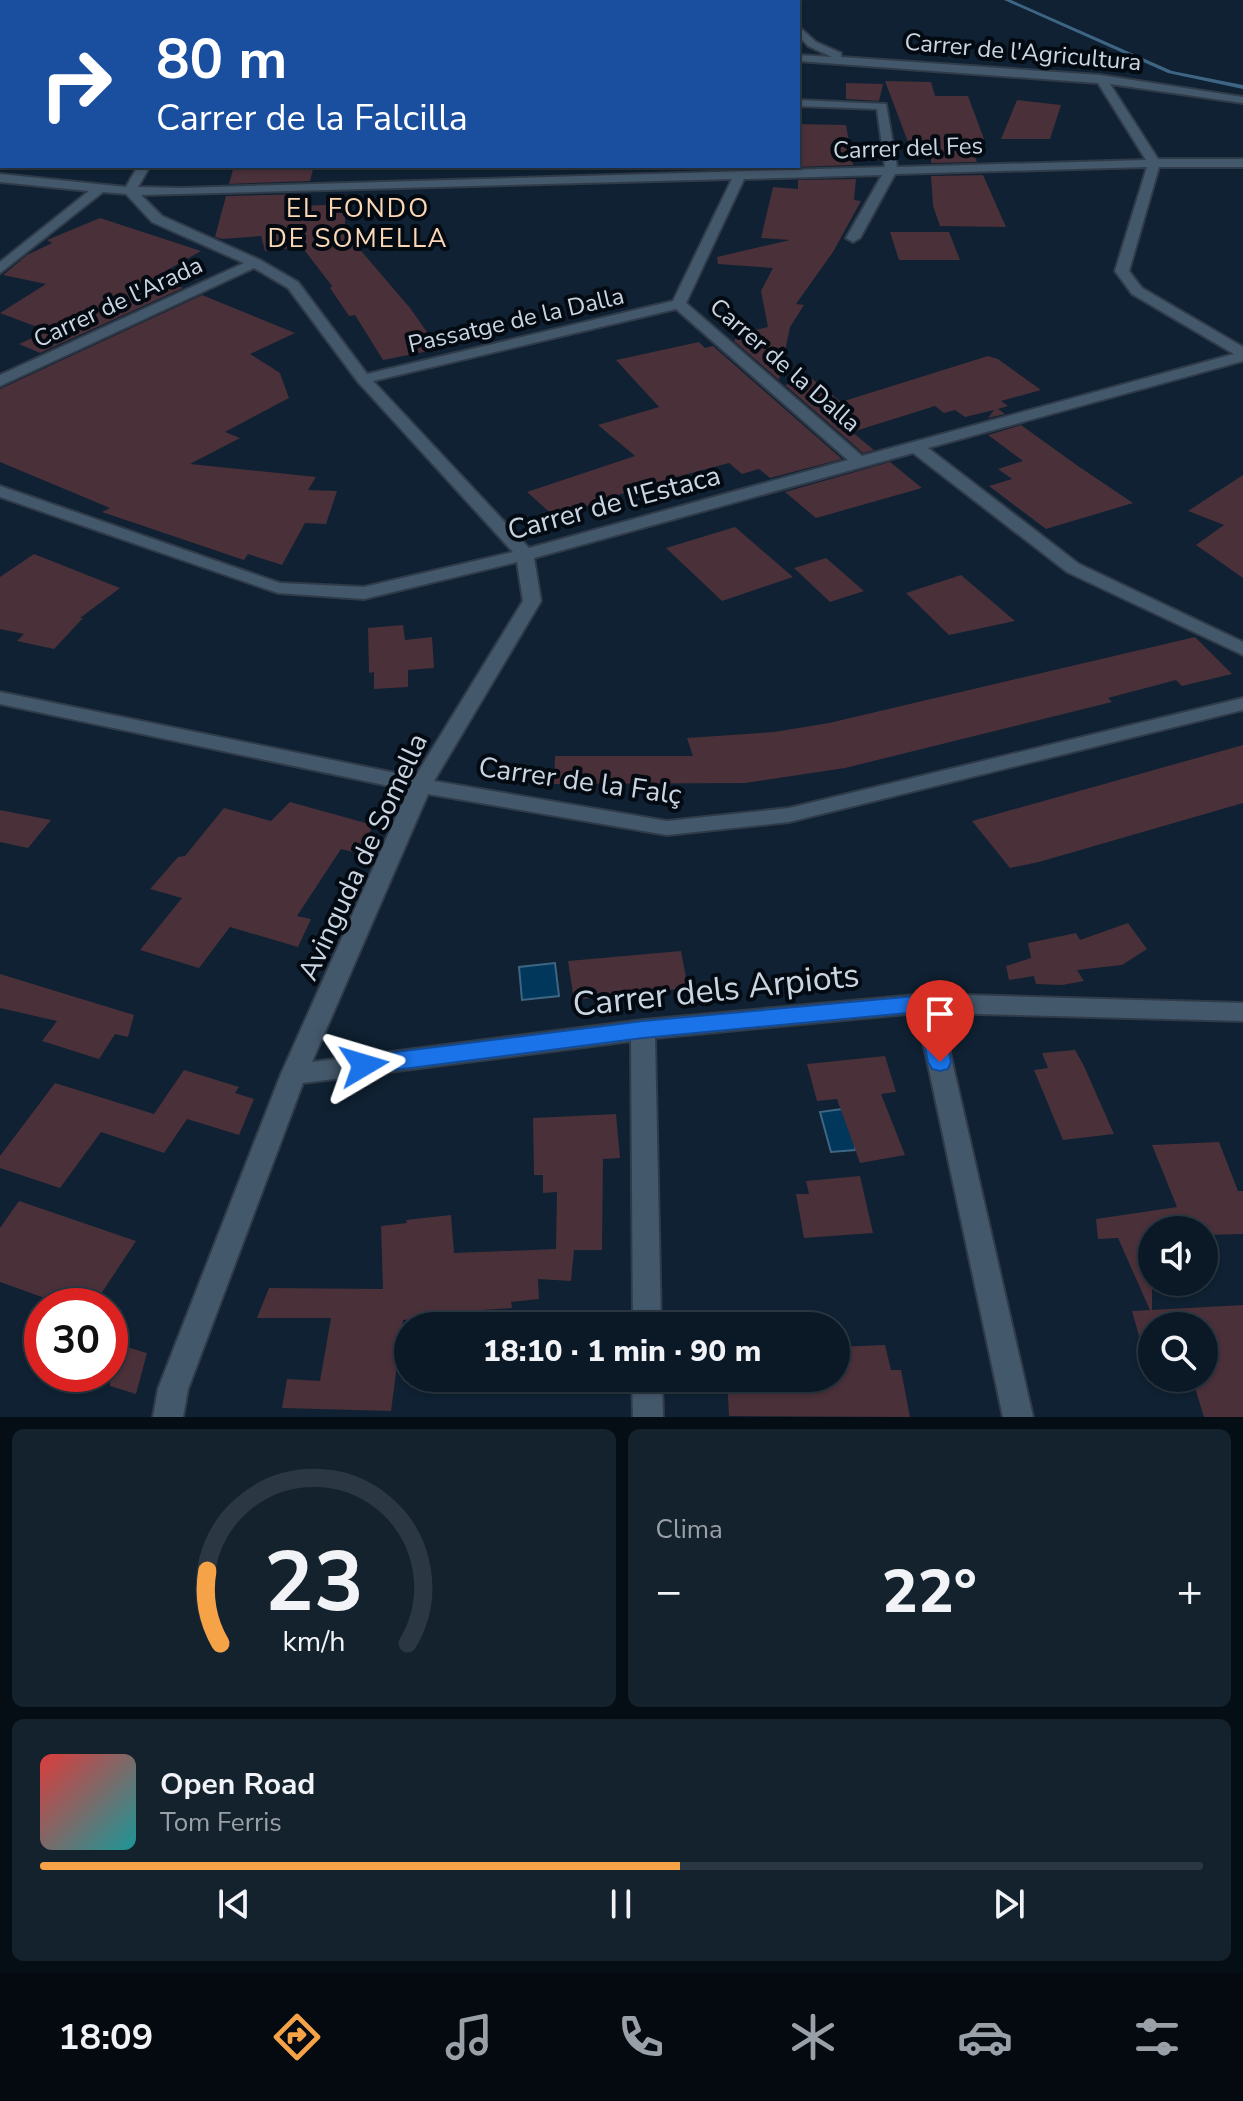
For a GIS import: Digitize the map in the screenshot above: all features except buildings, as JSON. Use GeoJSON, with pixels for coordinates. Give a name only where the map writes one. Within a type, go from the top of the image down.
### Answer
{"type":"FeatureCollection","features":[{"type":"Feature","properties":{"kind":"street"},"geometry":{"type":"LineString","coordinates":[[800,31],[812,44],[857,61]]}},
{"type":"Feature","properties":{"kind":"street"},"geometry":{"type":"LineString","coordinates":[[800,57],[811,52],[812,44]]}},
{"type":"Feature","properties":{"kind":"street","name":"Carrer de l'Agricultura"},"geometry":{"type":"LineString","coordinates":[[800,58],[977,67],[1100,78],[1243,100]]}},
{"type":"Feature","properties":{"kind":"street"},"geometry":{"type":"LineString","coordinates":[[1100,78],[1154,163],[1122,271],[1137,291],[1243,355]]}},
{"type":"Feature","properties":{"kind":"street"},"geometry":{"type":"LineString","coordinates":[[800,103],[882,106],[891,170],[853,238]]}},
{"type":"Feature","properties":{"kind":"street","name":"Carrer del Fes"},"geometry":{"type":"LineString","coordinates":[[0,178],[130,191],[1243,163]]}},
{"type":"Feature","properties":{"kind":"street"},"geometry":{"type":"LineString","coordinates":[[143,168],[130,191],[157,219],[255,263],[293,285],[363,379],[525,555]]}},
{"type":"Feature","properties":{"kind":"street"},"geometry":{"type":"LineString","coordinates":[[573,179],[578,168]]}},
{"type":"Feature","properties":{"kind":"street","name":"Carrer de la Dalla"},"geometry":{"type":"LineString","coordinates":[[740,175],[679,304],[859,462]]}},
{"type":"Feature","properties":{"kind":"street"},"geometry":{"type":"LineString","coordinates":[[0,269],[100,188]]}},
{"type":"Feature","properties":{"kind":"street","name":"Carrer de l'Arada"},"geometry":{"type":"LineString","coordinates":[[0,381],[255,263]]}},
{"type":"Feature","properties":{"kind":"street","name":"Passatge de la Dalla"},"geometry":{"type":"LineString","coordinates":[[363,379],[679,304]]}},
{"type":"Feature","properties":{"kind":"street","name":"Carrer de l'Estaca"},"geometry":{"type":"LineString","coordinates":[[0,491],[278,588],[364,593],[525,555],[1243,355]]}},
{"type":"Feature","properties":{"kind":"street"},"geometry":{"type":"LineString","coordinates":[[916,447],[1073,568],[1243,649]]}},
{"type":"Feature","properties":{"kind":"street","name":"Avinguda de Somella"},"geometry":{"type":"LineString","coordinates":[[168,1417],[173,1389],[294,1074],[421,785],[532,601],[525,555]]}},
{"type":"Feature","properties":{"kind":"street","name":"Carrer de la Falç"},"geometry":{"type":"LineString","coordinates":[[0,698],[421,785],[667,828],[789,815],[1243,704]]}},
{"type":"Feature","properties":{"kind":"street"},"geometry":{"type":"LineString","coordinates":[[927,1003],[1018,1417]]}},
{"type":"Feature","properties":{"kind":"street","name":"Carrer dels Arpiots"},"geometry":{"type":"LineString","coordinates":[[294,1074],[643,1030],[927,1003],[1243,1012]]}},
{"type":"Feature","properties":{"kind":"street"},"geometry":{"type":"LineString","coordinates":[[643,1030],[647,1312]]}},
{"type":"Feature","properties":{"kind":"street"},"geometry":{"type":"LineString","coordinates":[[647,1392],[648,1417]]}},
{"type":"Feature","properties":{"kind":"water"},"geometry":{"type":"Polygon","coordinates":[[[555,963],[559,996],[522,1000],[519,967],[555,963]]]}},
{"type":"Feature","properties":{"kind":"water"},"geometry":{"type":"Polygon","coordinates":[[[857,1107],[855,1150],[831,1152],[820,1112],[857,1107]]]}},
{"type":"Feature","properties":{"kind":"waterway"},"geometry":{"type":"LineString","coordinates":[[1007,0],[1170,72],[1243,87]]}},
{"type":"Feature","properties":{"kind":"district","name":"EL FONDO DE SOMELLA"},"geometry":{"type":"Point","coordinates":[358,223]}},
{"type":"Feature","properties":{"kind":"route"},"geometry":{"type":"LineString","coordinates":[[364,1065],[643,1030],[927,1003],[940,1062]]}}]}
